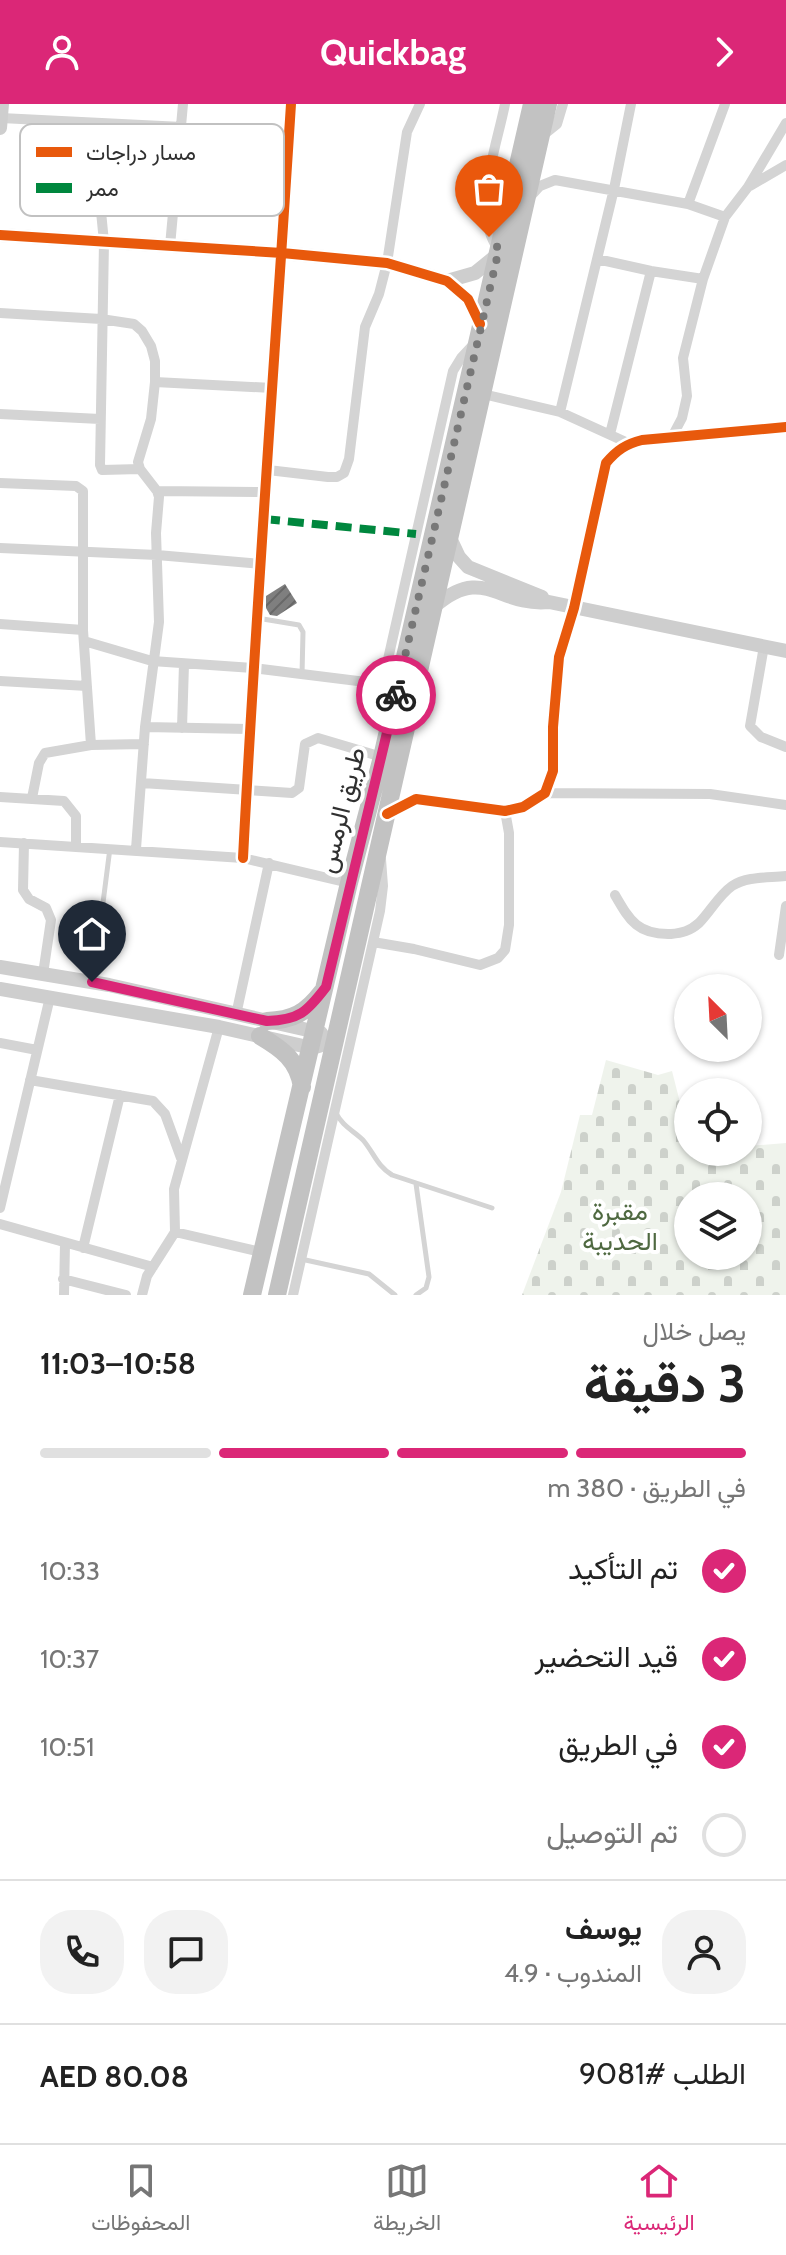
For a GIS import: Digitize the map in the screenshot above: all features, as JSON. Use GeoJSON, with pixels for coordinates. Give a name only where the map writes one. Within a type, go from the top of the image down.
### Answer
{"type":"FeatureCollection","features":[{"type":"Feature","properties":{"kind":"highway","name":"طريق الرمس"},"geometry":{"type":"LineString","coordinates":[[252,1295],[302,1087],[325,1040],[326,987],[349,883],[382,757],[532,104]]}},
{"type":"Feature","properties":{"kind":"highway","name":"طريق الرمس"},"geometry":{"type":"LineString","coordinates":[[277,1295],[325,1040],[379,848],[548,104]]}},
{"type":"Feature","properties":{"kind":"highway"},"geometry":{"type":"LineString","coordinates":[[302,1087],[299,1071],[291,1057],[263,1029],[302,1014],[326,987]]}},
{"type":"Feature","properties":{"kind":"main road"},"geometry":{"type":"LineString","coordinates":[[0,128],[2,104]]}},
{"type":"Feature","properties":{"kind":"main road"},"geometry":{"type":"LineString","coordinates":[[0,235],[387,263],[447,281],[468,299],[478,332]]}},
{"type":"Feature","properties":{"kind":"main road"},"geometry":{"type":"LineString","coordinates":[[447,281],[475,273],[498,252]]}},
{"type":"Feature","properties":{"kind":"main road"},"geometry":{"type":"LineString","coordinates":[[450,538],[468,567],[549,602],[786,651]]}},
{"type":"Feature","properties":{"kind":"main road"},"geometry":{"type":"LineString","coordinates":[[435,606],[453,591],[471,587],[534,603],[549,602]]}},
{"type":"Feature","properties":{"kind":"main road"},"geometry":{"type":"LineString","coordinates":[[0,967],[109,985],[236,1015],[263,1029]]}},
{"type":"Feature","properties":{"kind":"main road"},"geometry":{"type":"LineString","coordinates":[[50,997],[60,994],[99,1002],[106,998],[109,985]]}},
{"type":"Feature","properties":{"kind":"main road"},"geometry":{"type":"LineString","coordinates":[[0,989],[219,1027],[263,1029],[325,1040]]}},
{"type":"Feature","properties":{"kind":"street"},"geometry":{"type":"LineString","coordinates":[[182,124],[183,104]]}},
{"type":"Feature","properties":{"kind":"street"},"geometry":{"type":"LineString","coordinates":[[243,858],[291,104]]}},
{"type":"Feature","properties":{"kind":"street"},"geometry":{"type":"LineString","coordinates":[[268,470],[328,477],[344,473],[350,452],[365,327],[379,294],[387,263],[407,132],[420,104]]}},
{"type":"Feature","properties":{"kind":"street"},"geometry":{"type":"LineString","coordinates":[[498,252],[489,237],[485,211],[505,104]]}},
{"type":"Feature","properties":{"kind":"street"},"geometry":{"type":"LineString","coordinates":[[555,180],[546,171],[539,144],[557,124],[563,104]]}},
{"type":"Feature","properties":{"kind":"street"},"geometry":{"type":"LineString","coordinates":[[560,412],[614,189],[631,104]]}},
{"type":"Feature","properties":{"kind":"street"},"geometry":{"type":"LineString","coordinates":[[688,204],[725,104]]}},
{"type":"Feature","properties":{"kind":"street"},"geometry":{"type":"LineString","coordinates":[[1,118],[119,124]]}},
{"type":"Feature","properties":{"kind":"street"},"geometry":{"type":"LineString","coordinates":[[673,435],[682,418],[687,396],[683,358],[703,279],[725,217],[748,187],[786,123]]}},
{"type":"Feature","properties":{"kind":"street"},"geometry":{"type":"LineString","coordinates":[[748,187],[786,165]]}},
{"type":"Feature","properties":{"kind":"street"},"geometry":{"type":"LineString","coordinates":[[526,201],[540,186],[555,180],[688,204],[725,217]]}},
{"type":"Feature","properties":{"kind":"street"},"geometry":{"type":"LineString","coordinates":[[101,216],[104,242],[100,465],[102,470],[140,469]]}},
{"type":"Feature","properties":{"kind":"street"},"geometry":{"type":"LineString","coordinates":[[170,246],[173,216]]}},
{"type":"Feature","properties":{"kind":"street"},"geometry":{"type":"LineString","coordinates":[[597,259],[703,279]]}},
{"type":"Feature","properties":{"kind":"street"},"geometry":{"type":"LineString","coordinates":[[610,434],[651,271]]}},
{"type":"Feature","properties":{"kind":"street"},"geometry":{"type":"LineString","coordinates":[[0,313],[134,324],[151,346],[155,361],[147,435],[138,462],[157,491],[159,622],[145,727],[136,849]]}},
{"type":"Feature","properties":{"kind":"street"},"geometry":{"type":"LineString","coordinates":[[388,729],[379,708],[382,684],[451,379],[478,332]]}},
{"type":"Feature","properties":{"kind":"street"},"geometry":{"type":"LineString","coordinates":[[155,382],[272,388]]}},
{"type":"Feature","properties":{"kind":"street"},"geometry":{"type":"LineString","coordinates":[[483,394],[560,412],[628,443]]}},
{"type":"Feature","properties":{"kind":"street"},"geometry":{"type":"LineString","coordinates":[[0,414],[100,419]]}},
{"type":"Feature","properties":{"kind":"street"},"geometry":{"type":"LineString","coordinates":[[545,793],[553,771],[559,657],[574,608],[606,463],[628,443],[673,435],[786,427]]}},
{"type":"Feature","properties":{"kind":"street"},"geometry":{"type":"LineString","coordinates":[[0,483],[82,488],[84,636],[91,745]]}},
{"type":"Feature","properties":{"kind":"street"},"geometry":{"type":"LineString","coordinates":[[157,491],[265,492]]}},
{"type":"Feature","properties":{"kind":"street"},"geometry":{"type":"LineString","coordinates":[[0,548],[157,555],[261,564]]}},
{"type":"Feature","properties":{"kind":"street"},"geometry":{"type":"LineString","coordinates":[[0,624],[84,636],[152,661],[253,668],[382,684]]}},
{"type":"Feature","properties":{"kind":"street"},"geometry":{"type":"LineString","coordinates":[[764,646],[750,726],[761,737],[786,747]]}},
{"type":"Feature","properties":{"kind":"street"},"geometry":{"type":"LineString","coordinates":[[182,728],[184,664]]}},
{"type":"Feature","properties":{"kind":"street"},"geometry":{"type":"LineString","coordinates":[[0,681],[87,686]]}},
{"type":"Feature","properties":{"kind":"street"},"geometry":{"type":"LineString","coordinates":[[145,727],[249,729]]}},
{"type":"Feature","properties":{"kind":"street"},"geometry":{"type":"LineString","coordinates":[[142,783],[246,791],[297,791],[305,744],[318,738],[382,757]]}},
{"type":"Feature","properties":{"kind":"street"},"geometry":{"type":"LineString","coordinates":[[32,798],[39,763],[45,753],[91,745],[144,744]]}},
{"type":"Feature","properties":{"kind":"street"},"geometry":{"type":"LineString","coordinates":[[396,776],[416,799]]}},
{"type":"Feature","properties":{"kind":"street"},"geometry":{"type":"LineString","coordinates":[[387,814],[416,799],[505,811],[523,807],[545,793],[710,794],[786,806]]}},
{"type":"Feature","properties":{"kind":"street"},"geometry":{"type":"LineString","coordinates":[[0,797],[64,801],[76,816],[76,846]]}},
{"type":"Feature","properties":{"kind":"street"},"geometry":{"type":"LineString","coordinates":[[373,942],[480,965],[498,958],[505,950],[509,925],[509,833],[505,811]]}},
{"type":"Feature","properties":{"kind":"street"},"geometry":{"type":"LineString","coordinates":[[0,842],[243,858],[349,883]]}},
{"type":"Feature","properties":{"kind":"street"},"geometry":{"type":"LineString","coordinates":[[24,843],[23,890],[29,899],[46,908],[51,920],[43,974]]}},
{"type":"Feature","properties":{"kind":"street"},"geometry":{"type":"LineString","coordinates":[[293,1295],[339,1133],[335,1109],[383,886],[379,848]]}},
{"type":"Feature","properties":{"kind":"street"},"geometry":{"type":"LineString","coordinates":[[236,1015],[269,863]]}},
{"type":"Feature","properties":{"kind":"street"},"geometry":{"type":"LineString","coordinates":[[615,895],[630,920],[642,930],[649,933],[679,933],[695,926],[734,885],[748,880],[786,876]]}},
{"type":"Feature","properties":{"kind":"street"},"geometry":{"type":"LineString","coordinates":[[779,955],[786,906]]}},
{"type":"Feature","properties":{"kind":"street"},"geometry":{"type":"LineString","coordinates":[[0,1208],[4,1167],[50,997]]}},
{"type":"Feature","properties":{"kind":"street"},"geometry":{"type":"LineString","coordinates":[[142,1295],[153,1267],[175,1232],[174,1189],[219,1027]]}},
{"type":"Feature","properties":{"kind":"street"},"geometry":{"type":"LineString","coordinates":[[0,1043],[37,1050]]}},
{"type":"Feature","properties":{"kind":"street"},"geometry":{"type":"LineString","coordinates":[[30,1080],[153,1101],[165,1114],[181,1158]]}},
{"type":"Feature","properties":{"kind":"street"},"geometry":{"type":"LineString","coordinates":[[83,1248],[120,1095]]}},
{"type":"Feature","properties":{"kind":"street"},"geometry":{"type":"LineString","coordinates":[[0,1224],[153,1267]]}},
{"type":"Feature","properties":{"kind":"street"},"geometry":{"type":"LineString","coordinates":[[175,1232],[261,1252]]}},
{"type":"Feature","properties":{"kind":"street"},"geometry":{"type":"LineString","coordinates":[[64,1295],[65,1243]]}},
{"type":"Feature","properties":{"kind":"street"},"geometry":{"type":"LineString","coordinates":[[63,1279],[126,1295]]}},
{"type":"Feature","properties":{"kind":"lane"},"geometry":{"type":"LineString","coordinates":[[257,618],[294,623],[301,628],[302,676]]}},
{"type":"Feature","properties":{"kind":"lane"},"geometry":{"type":"LineString","coordinates":[[92,982],[110,848]]}},
{"type":"Feature","properties":{"kind":"lane"},"geometry":{"type":"LineString","coordinates":[[335,1109],[339,1133],[361,1138],[385,1171],[492,1208]]}},
{"type":"Feature","properties":{"kind":"lane"},"geometry":{"type":"LineString","coordinates":[[416,1184],[429,1277],[426,1288],[416,1295]]}},
{"type":"Feature","properties":{"kind":"lane"},"geometry":{"type":"LineString","coordinates":[[301,1259],[369,1274],[395,1295]]}},
{"type":"Feature","properties":{"kind":"green space","name":"مقبرة الحديبة"},"geometry":{"type":"Polygon","coordinates":[[[606,1060],[658,1075],[672,1071],[674,1166],[762,1166],[762,1145],[786,1143],[786,1295],[522,1295],[561,1192],[580,1115],[592,1115],[606,1060]]]}},
{"type":"Feature","properties":{"kind":"building"},"geometry":{"type":"Polygon","coordinates":[[[285,584],[297,603],[277,616],[270,615],[266,608],[266,596],[285,584]]]}},
{"type":"Feature","properties":{"kind":"marked path"},"geometry":{"type":"LineString","coordinates":[[264,519],[416,534]]}},
{"type":"Feature","properties":{"kind":"cycle path"},"geometry":{"type":"LineString","coordinates":[[284,210],[291,104]]}},
{"type":"Feature","properties":{"kind":"cycle path"},"geometry":{"type":"LineString","coordinates":[[243,858],[284,216]]}},
{"type":"Feature","properties":{"kind":"cycle path"},"geometry":{"type":"LineString","coordinates":[[0,235],[387,263],[447,281],[468,299],[480,324]]}},
{"type":"Feature","properties":{"kind":"cycle path"},"geometry":{"type":"LineString","coordinates":[[387,814],[416,799],[505,811],[523,807],[545,793],[553,771],[559,657],[574,608],[606,463],[614,454],[642,440],[786,427]]}},
{"type":"Feature","properties":{"kind":"way so far"},"geometry":{"type":"LineString","coordinates":[[396,695],[499,249],[489,237]]}},
{"type":"Feature","properties":{"kind":"route"},"geometry":{"type":"LineString","coordinates":[[92,982],[267,1021],[284,1021],[310,1008],[326,987],[396,695]]}}]}
